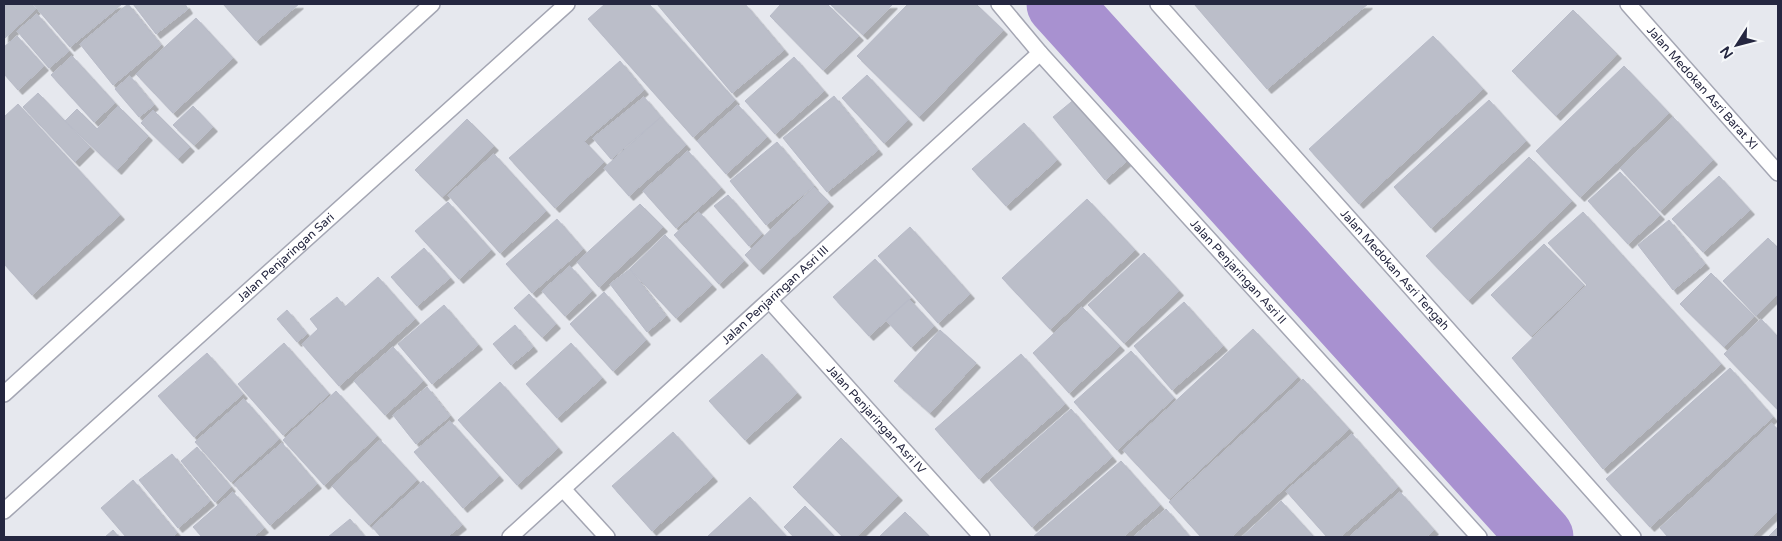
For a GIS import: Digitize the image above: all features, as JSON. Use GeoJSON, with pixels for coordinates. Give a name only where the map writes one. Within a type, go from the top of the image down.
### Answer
{"type":"FeatureCollection","features":[{"type":"Feature","properties":{"kind":"street"},"geometry":{"type":"LineString","coordinates":[[4,394],[432,4]]}},
{"type":"Feature","properties":{"kind":"street","name":"Jalan Penjaringan Sari"},"geometry":{"type":"LineString","coordinates":[[4,511],[567,4]]}},
{"type":"Feature","properties":{"kind":"street","name":"Jalan Penjaringan Asri II"},"geometry":{"type":"LineString","coordinates":[[999,4],[1040,53],[1479,537]]}},
{"type":"Feature","properties":{"kind":"street","name":"Jalan Medokan Asri Tengah"},"geometry":{"type":"LineString","coordinates":[[1158,4],[1633,537]]}},
{"type":"Feature","properties":{"kind":"street","name":"Jalan Medokan Asri Barat XI"},"geometry":{"type":"LineString","coordinates":[[1628,4],[1778,173]]}},
{"type":"Feature","properties":{"kind":"street","name":"Jalan Penjaringan Asri III"},"geometry":{"type":"LineString","coordinates":[[510,537],[1040,53]]}},
{"type":"Feature","properties":{"kind":"street","name":"Jalan Penjaringan Asri IV"},"geometry":{"type":"LineString","coordinates":[[770,301],[982,537]]}},
{"type":"Feature","properties":{"kind":"street"},"geometry":{"type":"LineString","coordinates":[[563,489],[607,537]]}},
{"type":"Feature","properties":{"kind":"building"},"geometry":{"type":"Polygon","coordinates":[[[4,4],[32,4],[36,9],[4,39],[4,4]]]}},
{"type":"Feature","properties":{"kind":"building"},"geometry":{"type":"Polygon","coordinates":[[[33,4],[122,4],[70,47],[33,4]]]}},
{"type":"Feature","properties":{"kind":"building"},"geometry":{"type":"Polygon","coordinates":[[[128,4],[161,45],[113,85],[80,44],[128,4]]]}},
{"type":"Feature","properties":{"kind":"building"},"geometry":{"type":"Polygon","coordinates":[[[133,4],[185,4],[188,9],[156,34],[133,4]]]}},
{"type":"Feature","properties":{"kind":"building"},"geometry":{"type":"Polygon","coordinates":[[[223,4],[299,4],[256,41],[223,4]]]}},
{"type":"Feature","properties":{"kind":"building"},"geometry":{"type":"Polygon","coordinates":[[[605,4],[649,4],[735,100],[693,137],[588,19],[605,4]]]}},
{"type":"Feature","properties":{"kind":"building"},"geometry":{"type":"Polygon","coordinates":[[[657,4],[745,4],[784,50],[732,93],[657,4]]]}},
{"type":"Feature","properties":{"kind":"building"},"geometry":{"type":"Polygon","coordinates":[[[781,4],[827,4],[859,36],[823,70],[770,16],[781,4]]]}},
{"type":"Feature","properties":{"kind":"building"},"geometry":{"type":"Polygon","coordinates":[[[830,4],[893,4],[863,35],[830,4]]]}},
{"type":"Feature","properties":{"kind":"building"},"geometry":{"type":"Polygon","coordinates":[[[908,4],[976,4],[1003,30],[919,117],[857,56],[908,4]]]}},
{"type":"Feature","properties":{"kind":"building"},"geometry":{"type":"Polygon","coordinates":[[[1194,4],[1368,4],[1267,89],[1194,4]]]}},
{"type":"Feature","properties":{"kind":"building"},"geometry":{"type":"Polygon","coordinates":[[[1573,10],[1617,54],[1556,116],[1512,71],[1573,10]]]}},
{"type":"Feature","properties":{"kind":"building"},"geometry":{"type":"Polygon","coordinates":[[[37,14],[69,51],[49,68],[17,31],[37,14]]]}},
{"type":"Feature","properties":{"kind":"building"},"geometry":{"type":"Polygon","coordinates":[[[196,18],[233,58],[173,113],[136,74],[196,18]]]}},
{"type":"Feature","properties":{"kind":"building"},"geometry":{"type":"Polygon","coordinates":[[[17,36],[44,66],[18,90],[4,74],[4,47],[17,36]]]}},
{"type":"Feature","properties":{"kind":"building"},"geometry":{"type":"Polygon","coordinates":[[[1433,36],[1483,89],[1359,204],[1309,149],[1433,36]]]}},
{"type":"Feature","properties":{"kind":"building"},"geometry":{"type":"Polygon","coordinates":[[[72,56],[115,103],[94,122],[51,75],[72,56]]]}},
{"type":"Feature","properties":{"kind":"building"},"geometry":{"type":"Polygon","coordinates":[[[794,57],[824,91],[775,134],[745,101],[794,57]]]}},
{"type":"Feature","properties":{"kind":"building"},"geometry":{"type":"Polygon","coordinates":[[[620,61],[644,90],[584,141],[604,162],[555,208],[509,158],[620,61]]]}},
{"type":"Feature","properties":{"kind":"building"},"geometry":{"type":"Polygon","coordinates":[[[1624,66],[1669,113],[1580,197],[1536,151],[1624,66]]]}},
{"type":"Feature","properties":{"kind":"building"},"geometry":{"type":"Polygon","coordinates":[[[867,75],[908,120],[884,143],[842,98],[867,75]]]}},
{"type":"Feature","properties":{"kind":"building"},"geometry":{"type":"Polygon","coordinates":[[[130,76],[154,105],[139,117],[115,89],[130,76]]]}},
{"type":"Feature","properties":{"kind":"building"},"geometry":{"type":"Polygon","coordinates":[[[38,93],[90,147],[75,162],[23,107],[38,93]]]}},
{"type":"Feature","properties":{"kind":"building"},"geometry":{"type":"Polygon","coordinates":[[[834,96],[878,150],[827,192],[783,138],[834,96]]]}},
{"type":"Feature","properties":{"kind":"building"},"geometry":{"type":"Polygon","coordinates":[[[644,97],[661,117],[611,159],[593,138],[644,97]]]}},
{"type":"Feature","properties":{"kind":"building"},"geometry":{"type":"Polygon","coordinates":[[[1076,98],[1128,160],[1105,180],[1053,117],[1076,98]]]}},
{"type":"Feature","properties":{"kind":"building"},"geometry":{"type":"Polygon","coordinates":[[[1489,100],[1526,141],[1431,228],[1394,187],[1489,100]]]}},
{"type":"Feature","properties":{"kind":"building"},"geometry":{"type":"Polygon","coordinates":[[[18,104],[120,215],[32,295],[4,264],[4,117],[18,104]]]}},
{"type":"Feature","properties":{"kind":"building"},"geometry":{"type":"Polygon","coordinates":[[[738,105],[767,137],[726,174],[697,141],[738,105]]]}},
{"type":"Feature","properties":{"kind":"building"},"geometry":{"type":"Polygon","coordinates":[[[118,106],[148,136],[117,170],[65,121],[77,109],[97,129],[118,106]]]}},
{"type":"Feature","properties":{"kind":"building"},"geometry":{"type":"Polygon","coordinates":[[[193,106],[213,127],[194,145],[173,125],[193,106]]]}},
{"type":"Feature","properties":{"kind":"building"},"geometry":{"type":"Polygon","coordinates":[[[153,110],[190,147],[178,159],[141,123],[153,110]]]}},
{"type":"Feature","properties":{"kind":"building"},"geometry":{"type":"Polygon","coordinates":[[[661,117],[686,145],[629,196],[604,168],[661,117]]]}},
{"type":"Feature","properties":{"kind":"building"},"geometry":{"type":"Polygon","coordinates":[[[1673,117],[1713,160],[1660,211],[1620,168],[1673,117]]]}},
{"type":"Feature","properties":{"kind":"building"},"geometry":{"type":"Polygon","coordinates":[[[467,119],[494,146],[442,197],[415,170],[467,119]]]}},
{"type":"Feature","properties":{"kind":"building"},"geometry":{"type":"Polygon","coordinates":[[[1024,123],[1057,160],[1006,206],[972,169],[1024,123]]]}},
{"type":"Feature","properties":{"kind":"building"},"geometry":{"type":"Polygon","coordinates":[[[777,142],[814,186],[766,225],[730,181],[777,142]]]}},
{"type":"Feature","properties":{"kind":"building"},"geometry":{"type":"Polygon","coordinates":[[[688,151],[721,188],[676,228],[643,191],[688,151]]]}},
{"type":"Feature","properties":{"kind":"building"},"geometry":{"type":"Polygon","coordinates":[[[494,154],[546,211],[500,253],[448,195],[494,154]]]}},
{"type":"Feature","properties":{"kind":"building"},"geometry":{"type":"Polygon","coordinates":[[[1529,157],[1572,201],[1468,300],[1426,256],[1529,157]]]}},
{"type":"Feature","properties":{"kind":"building"},"geometry":{"type":"Polygon","coordinates":[[[1620,172],[1660,215],[1628,244],[1588,201],[1620,172]]]}},
{"type":"Feature","properties":{"kind":"building"},"geometry":{"type":"Polygon","coordinates":[[[1719,176],[1750,210],[1703,252],[1672,219],[1719,176]]]}},
{"type":"Feature","properties":{"kind":"building"},"geometry":{"type":"Polygon","coordinates":[[[814,187],[829,202],[759,270],[745,255],[814,187]]]}},
{"type":"Feature","properties":{"kind":"building"},"geometry":{"type":"Polygon","coordinates":[[[728,195],[762,234],[749,246],[714,206],[728,195]]]}},
{"type":"Feature","properties":{"kind":"building"},"geometry":{"type":"Polygon","coordinates":[[[1087,199],[1135,250],[1050,329],[1002,278],[1087,199]]]}},
{"type":"Feature","properties":{"kind":"building"},"geometry":{"type":"Polygon","coordinates":[[[448,202],[491,250],[459,279],[415,231],[448,202]]]}},
{"type":"Feature","properties":{"kind":"building"},"geometry":{"type":"Polygon","coordinates":[[[640,204],[663,227],[599,287],[577,262],[640,204]]]}},
{"type":"Feature","properties":{"kind":"building"},"geometry":{"type":"Polygon","coordinates":[[[699,212],[744,261],[719,284],[674,235],[699,212]]]}},
{"type":"Feature","properties":{"kind":"building"},"geometry":{"type":"Polygon","coordinates":[[[1583,212],[1721,364],[1603,469],[1512,358],[1587,285],[1548,243],[1583,212]]]}},
{"type":"Feature","properties":{"kind":"building"},"geometry":{"type":"Polygon","coordinates":[[[557,219],[583,249],[532,293],[506,264],[557,219]]]}},
{"type":"Feature","properties":{"kind":"building"},"geometry":{"type":"Polygon","coordinates":[[[1669,220],[1705,264],[1673,290],[1638,245],[1669,220]]]}},
{"type":"Feature","properties":{"kind":"building"},"geometry":{"type":"Polygon","coordinates":[[[910,227],[970,294],[938,323],[878,256],[910,227]]]}},
{"type":"Feature","properties":{"kind":"building"},"geometry":{"type":"Polygon","coordinates":[[[665,235],[712,285],[676,318],[630,269],[665,235]]]}},
{"type":"Feature","properties":{"kind":"building"},"geometry":{"type":"Polygon","coordinates":[[[1768,238],[1778,248],[1778,294],[1756,316],[1723,281],[1768,238]]]}},
{"type":"Feature","properties":{"kind":"building"},"geometry":{"type":"Polygon","coordinates":[[[1544,244],[1584,285],[1531,336],[1491,295],[1544,244]]]}},
{"type":"Feature","properties":{"kind":"building"},"geometry":{"type":"Polygon","coordinates":[[[424,248],[450,278],[417,306],[391,277],[424,248]]]}},
{"type":"Feature","properties":{"kind":"building"},"geometry":{"type":"Polygon","coordinates":[[[1144,253],[1179,291],[1124,343],[1088,305],[1144,253]]]}},
{"type":"Feature","properties":{"kind":"building"},"geometry":{"type":"Polygon","coordinates":[[[875,259],[911,298],[869,336],[833,297],[875,259]]]}},
{"type":"Feature","properties":{"kind":"building"},"geometry":{"type":"Polygon","coordinates":[[[570,266],[592,291],[565,316],[542,291],[570,266]]]}},
{"type":"Feature","properties":{"kind":"building"},"geometry":{"type":"Polygon","coordinates":[[[630,269],[666,316],[647,332],[610,284],[630,269]]]}},
{"type":"Feature","properties":{"kind":"building"},"geometry":{"type":"Polygon","coordinates":[[[1711,273],[1754,316],[1724,347],[1680,304],[1711,273]]]}},
{"type":"Feature","properties":{"kind":"building"},"geometry":{"type":"Polygon","coordinates":[[[378,277],[415,319],[339,386],[302,344],[318,329],[310,319],[337,297],[345,307],[378,277]]]}},
{"type":"Feature","properties":{"kind":"building"},"geometry":{"type":"Polygon","coordinates":[[[604,292],[646,340],[613,371],[570,324],[604,292]]]}},
{"type":"Feature","properties":{"kind":"building"},"geometry":{"type":"Polygon","coordinates":[[[529,294],[556,324],[542,337],[514,308],[529,294]]]}},
{"type":"Feature","properties":{"kind":"building"},"geometry":{"type":"Polygon","coordinates":[[[909,299],[934,326],[911,347],[886,320],[909,299]]]}},
{"type":"Feature","properties":{"kind":"building"},"geometry":{"type":"Polygon","coordinates":[[[1184,302],[1223,346],[1172,390],[1134,346],[1184,302]]]}},
{"type":"Feature","properties":{"kind":"building"},"geometry":{"type":"Polygon","coordinates":[[[444,305],[478,345],[432,384],[398,344],[444,305]]]}},
{"type":"Feature","properties":{"kind":"building"},"geometry":{"type":"Polygon","coordinates":[[[1082,307],[1120,346],[1069,393],[1033,353],[1082,307]]]}},
{"type":"Feature","properties":{"kind":"building"},"geometry":{"type":"Polygon","coordinates":[[[287,310],[307,334],[297,342],[277,319],[287,310]]]}},
{"type":"Feature","properties":{"kind":"building"},"geometry":{"type":"Polygon","coordinates":[[[1761,319],[1778,337],[1777,409],[1724,354],[1761,319]]]}},
{"type":"Feature","properties":{"kind":"building"},"geometry":{"type":"Polygon","coordinates":[[[515,325],[533,347],[511,365],[493,344],[515,325]]]}},
{"type":"Feature","properties":{"kind":"building"},"geometry":{"type":"Polygon","coordinates":[[[1253,329],[1298,377],[1169,499],[1123,450],[1253,329]]]}},
{"type":"Feature","properties":{"kind":"building"},"geometry":{"type":"Polygon","coordinates":[[[940,330],[976,363],[930,413],[894,381],[940,330]]]}},
{"type":"Feature","properties":{"kind":"building"},"geometry":{"type":"Polygon","coordinates":[[[284,343],[329,394],[283,435],[238,384],[284,343]]]}},
{"type":"Feature","properties":{"kind":"building"},"geometry":{"type":"Polygon","coordinates":[[[571,343],[602,378],[557,418],[526,384],[571,343]]]}},
{"type":"Feature","properties":{"kind":"building"},"geometry":{"type":"Polygon","coordinates":[[[393,347],[423,381],[385,415],[354,381],[393,347]]]}},
{"type":"Feature","properties":{"kind":"building"},"geometry":{"type":"Polygon","coordinates":[[[1131,351],[1174,398],[1117,450],[1074,402],[1131,351]]]}},
{"type":"Feature","properties":{"kind":"building"},"geometry":{"type":"Polygon","coordinates":[[[207,353],[243,394],[194,437],[158,396],[207,353]]]}},
{"type":"Feature","properties":{"kind":"building"},"geometry":{"type":"Polygon","coordinates":[[[762,354],[797,393],[745,440],[709,401],[762,354]]]}},
{"type":"Feature","properties":{"kind":"building"},"geometry":{"type":"Polygon","coordinates":[[[1021,354],[1065,404],[979,479],[935,429],[1021,354]]]}},
{"type":"Feature","properties":{"kind":"building"},"geometry":{"type":"Polygon","coordinates":[[[1730,368],[1773,417],[1650,527],[1606,479],[1730,368]]]}},
{"type":"Feature","properties":{"kind":"building"},"geometry":{"type":"Polygon","coordinates":[[[1303,379],[1349,429],[1231,537],[1201,537],[1169,502],[1303,379]]]}},
{"type":"Feature","properties":{"kind":"building"},"geometry":{"type":"Polygon","coordinates":[[[500,382],[558,448],[517,485],[458,420],[500,382]]]}},
{"type":"Feature","properties":{"kind":"building"},"geometry":{"type":"Polygon","coordinates":[[[427,387],[450,416],[416,444],[393,415],[427,387]]]}},
{"type":"Feature","properties":{"kind":"building"},"geometry":{"type":"Polygon","coordinates":[[[336,391],[377,436],[324,485],[283,440],[336,391]]]}},
{"type":"Feature","properties":{"kind":"building"},"geometry":{"type":"Polygon","coordinates":[[[244,399],[279,439],[231,482],[195,442],[244,399]]]}},
{"type":"Feature","properties":{"kind":"building"},"geometry":{"type":"Polygon","coordinates":[[[1071,409],[1112,457],[1032,527],[990,480],[1071,409]]]}},
{"type":"Feature","properties":{"kind":"building"},"geometry":{"type":"Polygon","coordinates":[[[450,421],[499,476],[463,508],[414,452],[450,421]]]}},
{"type":"Feature","properties":{"kind":"building"},"geometry":{"type":"Polygon","coordinates":[[[1772,423],[1778,430],[1778,511],[1751,537],[1668,537],[1660,528],[1772,423]]]}},
{"type":"Feature","properties":{"kind":"building"},"geometry":{"type":"Polygon","coordinates":[[[673,432],[713,477],[652,531],[612,486],[673,432]]]}},
{"type":"Feature","properties":{"kind":"building"},"geometry":{"type":"Polygon","coordinates":[[[1352,434],[1398,487],[1340,537],[1327,537],[1286,491],[1352,434]]]}},
{"type":"Feature","properties":{"kind":"building"},"geometry":{"type":"Polygon","coordinates":[[[841,438],[898,496],[856,537],[843,537],[793,487],[841,438]]]}},
{"type":"Feature","properties":{"kind":"building"},"geometry":{"type":"Polygon","coordinates":[[[380,440],[417,480],[369,525],[332,486],[380,440]]]}},
{"type":"Feature","properties":{"kind":"building"},"geometry":{"type":"Polygon","coordinates":[[[282,443],[317,484],[270,525],[234,484],[282,443]]]}},
{"type":"Feature","properties":{"kind":"building"},"geometry":{"type":"Polygon","coordinates":[[[197,447],[231,487],[215,502],[181,461],[197,447]]]}},
{"type":"Feature","properties":{"kind":"building"},"geometry":{"type":"Polygon","coordinates":[[[172,454],[210,501],[178,528],[139,480],[172,454]]]}},
{"type":"Feature","properties":{"kind":"building"},"geometry":{"type":"Polygon","coordinates":[[[1121,461],[1160,505],[1123,537],[1033,537],[1121,461]]]}},
{"type":"Feature","properties":{"kind":"building"},"geometry":{"type":"Polygon","coordinates":[[[133,480],[177,533],[172,537],[126,537],[101,508],[133,480]]]}},
{"type":"Feature","properties":{"kind":"building"},"geometry":{"type":"Polygon","coordinates":[[[423,481],[462,525],[447,537],[381,537],[372,527],[423,481]]]}},
{"type":"Feature","properties":{"kind":"building"},"geometry":{"type":"Polygon","coordinates":[[[233,492],[264,528],[253,537],[202,537],[193,527],[233,492]]]}},
{"type":"Feature","properties":{"kind":"building"},"geometry":{"type":"Polygon","coordinates":[[[1400,492],[1434,530],[1426,537],[1349,537],[1400,492]]]}},
{"type":"Feature","properties":{"kind":"building"},"geometry":{"type":"Polygon","coordinates":[[[750,497],[787,537],[707,537],[750,497]]]}},
{"type":"Feature","properties":{"kind":"building"},"geometry":{"type":"Polygon","coordinates":[[[1281,501],[1314,537],[1242,537],[1281,501]]]}},
{"type":"Feature","properties":{"kind":"building"},"geometry":{"type":"Polygon","coordinates":[[[805,506],[835,537],[794,537],[784,527],[805,506]]]}},
{"type":"Feature","properties":{"kind":"building"},"geometry":{"type":"Polygon","coordinates":[[[1166,509],[1190,537],[1133,537],[1166,509]]]}},
{"type":"Feature","properties":{"kind":"building"},"geometry":{"type":"Polygon","coordinates":[[[905,512],[930,537],[879,537],[905,512]]]}},
{"type":"Feature","properties":{"kind":"building"},"geometry":{"type":"Polygon","coordinates":[[[350,519],[365,537],[328,537],[350,519]]]}},
{"type":"Feature","properties":{"kind":"building"},"geometry":{"type":"Polygon","coordinates":[[[1778,527],[1778,537],[1768,537],[1778,527]]]}},
{"type":"Feature","properties":{"kind":"building"},"geometry":{"type":"Polygon","coordinates":[[[113,530],[119,537],[105,537],[113,530]]]}},
{"type":"Feature","properties":{"kind":"waterway"},"geometry":{"type":"LineString","coordinates":[[1059,4],[1541,537]]}}]}
